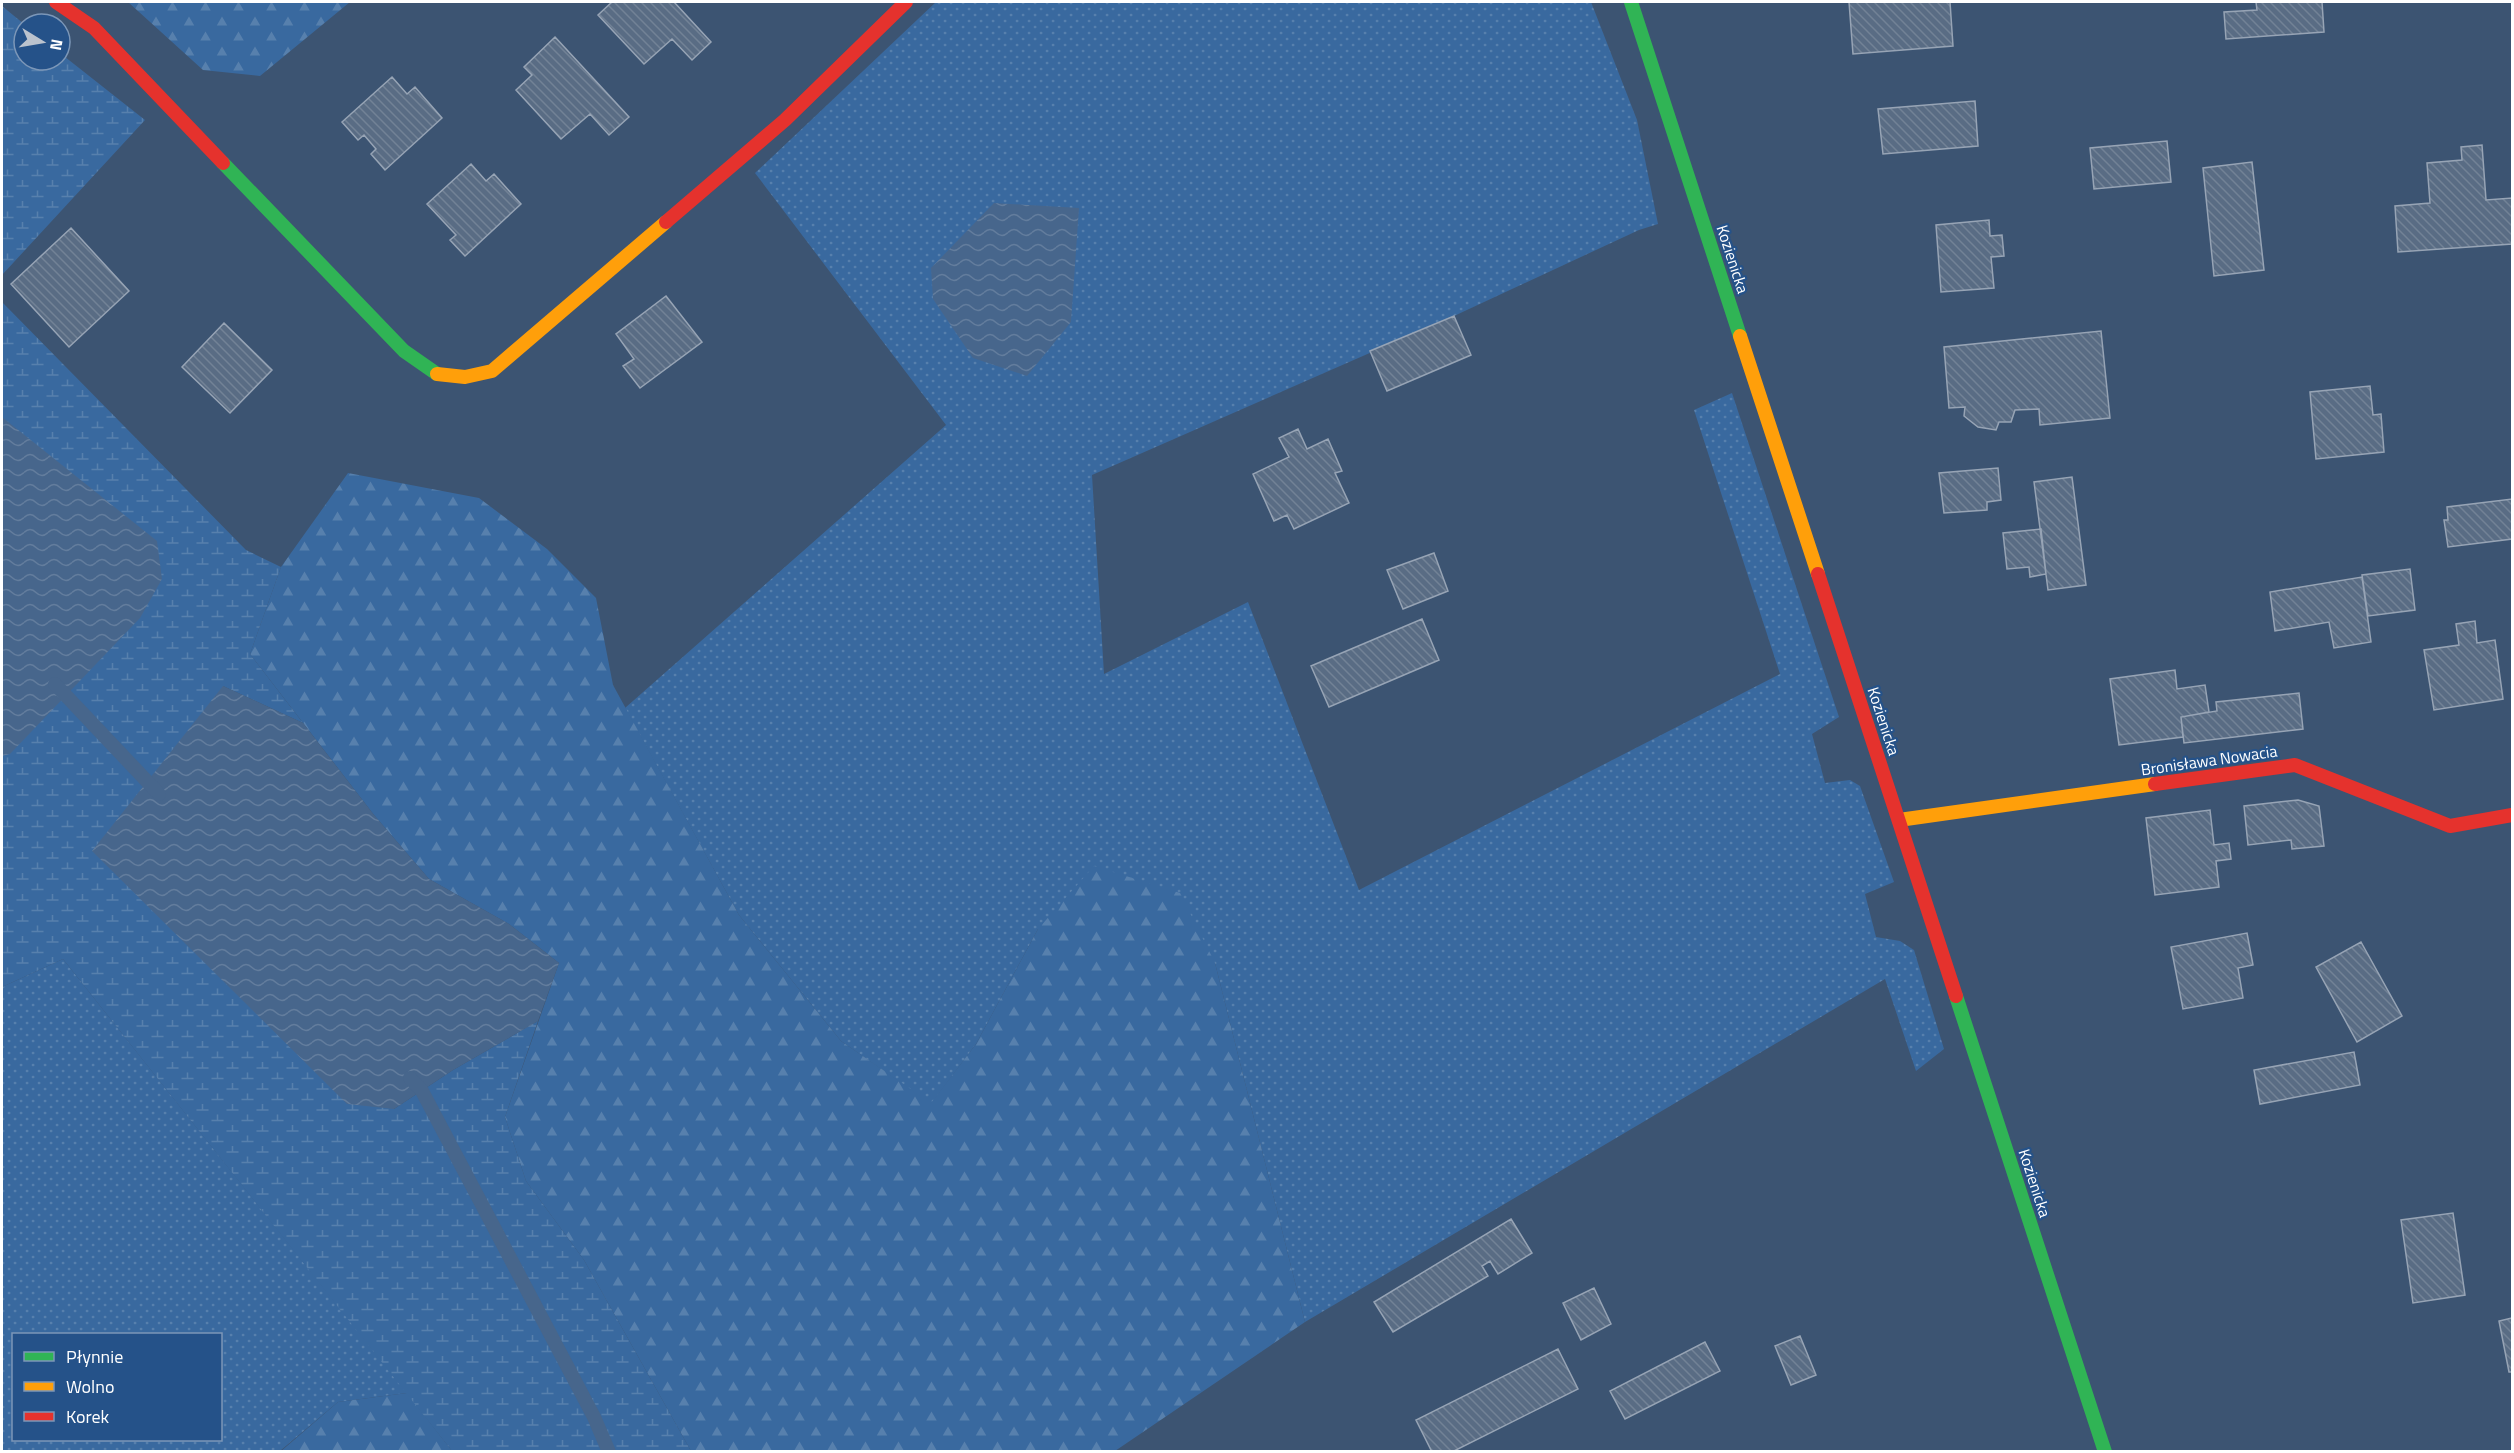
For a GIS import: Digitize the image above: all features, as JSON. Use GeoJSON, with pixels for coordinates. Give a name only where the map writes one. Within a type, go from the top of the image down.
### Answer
{"type":"FeatureCollection","features":[{"type":"Feature","properties":{"kind":"street"},"geometry":{"type":"LineString","coordinates":[[56,2],[94,28],[404,351],[428,372],[462,380],[492,371],[785,120],[906,2]]}},
{"type":"Feature","properties":{"kind":"street","name":"Kozienicka"},"geometry":{"type":"LineString","coordinates":[[1631,2],[2105,1452]]}},
{"type":"Feature","properties":{"kind":"street","name":"Bronisława Nowacia"},"geometry":{"type":"LineString","coordinates":[[1899,820],[2295,765],[2450,826],[2512,815]]}},
{"type":"Feature","properties":{"kind":"green space"},"geometry":{"type":"Polygon","coordinates":[[[128,2],[350,2],[260,76],[203,70],[128,2]]]}},
{"type":"Feature","properties":{"kind":"green space"},"geometry":{"type":"Polygon","coordinates":[[[936,2],[1591,2],[1637,120],[1658,224],[1639,230],[1454,316],[1092,475],[1104,674],[1248,602],[1359,890],[1780,674],[1694,410],[1732,393],[1839,717],[1812,734],[1825,783],[1850,780],[1860,786],[1894,882],[1865,894],[1876,937],[1900,941],[1914,950],[1944,1049],[1916,1071],[1885,979],[1305,1322],[1215,963],[1038,929],[976,1044],[931,1104],[841,1041],[739,915],[625,708],[946,425],[755,173],[936,2]]]}},
{"type":"Feature","properties":{"kind":"green space"},"geometry":{"type":"Polygon","coordinates":[[[2,6],[12,14],[12,72],[72,72],[72,62],[145,120],[2,275],[2,6]]]}},
{"type":"Feature","properties":{"kind":"green space"},"geometry":{"type":"Polygon","coordinates":[[[2,302],[246,550],[281,567],[250,654],[303,723],[223,686],[394,1109],[453,1070],[538,1021],[505,1117],[526,1181],[584,1260],[691,1451],[452,1451],[63,959],[2,987],[2,302]]]}},
{"type":"Feature","properties":{"kind":"green space"},"geometry":{"type":"Polygon","coordinates":[[[348,473],[479,498],[547,549],[596,598],[613,685],[739,915],[841,1041],[931,1103],[976,1044],[1038,929],[1094,866],[1180,893],[1215,963],[1305,1322],[1115,1451],[691,1451],[584,1260],[526,1181],[505,1117],[559,963],[509,924],[429,879],[374,815],[250,654],[281,567],[348,473]]]}},
{"type":"Feature","properties":{"kind":"green space"},"geometry":{"type":"Polygon","coordinates":[[[63,959],[407,1393],[338,1402],[280,1451],[2,1451],[2,987],[63,959]]]}},
{"type":"Feature","properties":{"kind":"green space"},"geometry":{"type":"Polygon","coordinates":[[[407,1393],[452,1451],[280,1452],[338,1402],[407,1393]]]}},
{"type":"Feature","properties":{"kind":"water"},"geometry":{"type":"Polygon","coordinates":[[[994,203],[1079,208],[1071,322],[1027,376],[973,358],[933,299],[931,268],[994,203]]]}},
{"type":"Feature","properties":{"kind":"water"},"geometry":{"type":"Polygon","coordinates":[[[2,417],[157,541],[162,579],[140,618],[10,754],[2,756],[2,417]]]}},
{"type":"Feature","properties":{"kind":"water"},"geometry":{"type":"Polygon","coordinates":[[[223,686],[303,723],[374,815],[429,879],[509,924],[559,963],[538,1021],[453,1070],[394,1109],[347,1104],[92,851],[223,686]]]}},
{"type":"Feature","properties":{"kind":"building"},"geometry":{"type":"Polygon","coordinates":[[[612,2],[674,2],[711,42],[692,60],[672,39],[644,64],[598,15],[612,2]]]}},
{"type":"Feature","properties":{"kind":"building"},"geometry":{"type":"Polygon","coordinates":[[[1849,2],[1950,2],[1953,46],[1853,54],[1849,2]]]}},
{"type":"Feature","properties":{"kind":"building"},"geometry":{"type":"Polygon","coordinates":[[[2256,2],[2322,2],[2324,32],[2226,39],[2224,12],[2257,10],[2256,2]]]}},
{"type":"Feature","properties":{"kind":"building"},"geometry":{"type":"Polygon","coordinates":[[[555,37],[629,117],[609,135],[590,114],[561,139],[516,90],[532,75],[524,67],[555,37]]]}},
{"type":"Feature","properties":{"kind":"building"},"geometry":{"type":"Polygon","coordinates":[[[392,77],[407,94],[415,87],[442,118],[385,170],[371,154],[376,149],[364,135],[358,140],[342,122],[392,77]]]}},
{"type":"Feature","properties":{"kind":"building"},"geometry":{"type":"Polygon","coordinates":[[[1975,101],[1978,146],[1883,154],[1878,109],[1975,101]]]}},
{"type":"Feature","properties":{"kind":"building"},"geometry":{"type":"Polygon","coordinates":[[[2167,141],[2171,182],[2094,189],[2090,148],[2167,141]]]}},
{"type":"Feature","properties":{"kind":"building"},"geometry":{"type":"Polygon","coordinates":[[[2482,145],[2486,200],[2512,198],[2512,244],[2398,252],[2395,206],[2430,203],[2427,163],[2462,160],[2461,147],[2482,145]]]}},
{"type":"Feature","properties":{"kind":"building"},"geometry":{"type":"Polygon","coordinates":[[[2252,162],[2264,270],[2214,276],[2203,168],[2252,162]]]}},
{"type":"Feature","properties":{"kind":"building"},"geometry":{"type":"Polygon","coordinates":[[[471,164],[486,181],[494,174],[521,204],[465,256],[450,240],[456,235],[427,204],[471,164]]]}},
{"type":"Feature","properties":{"kind":"building"},"geometry":{"type":"Polygon","coordinates":[[[1989,220],[1990,236],[2002,235],[2004,256],[1991,257],[1994,288],[1941,292],[1936,225],[1989,220]]]}},
{"type":"Feature","properties":{"kind":"building"},"geometry":{"type":"Polygon","coordinates":[[[71,228],[129,291],[69,347],[11,284],[71,228]]]}},
{"type":"Feature","properties":{"kind":"building"},"geometry":{"type":"Polygon","coordinates":[[[666,296],[702,342],[640,388],[623,366],[634,359],[616,334],[666,296]]]}},
{"type":"Feature","properties":{"kind":"building"},"geometry":{"type":"Polygon","coordinates":[[[1454,316],[1471,355],[1387,391],[1370,351],[1454,316]]]}},
{"type":"Feature","properties":{"kind":"building"},"geometry":{"type":"Polygon","coordinates":[[[224,323],[272,370],[230,413],[182,367],[224,323]]]}},
{"type":"Feature","properties":{"kind":"building"},"geometry":{"type":"Polygon","coordinates":[[[2101,331],[2110,418],[2040,425],[2039,409],[2015,410],[2011,422],[1999,422],[1996,430],[1978,427],[1964,416],[1965,407],[1949,408],[1944,347],[2101,331]]]}},
{"type":"Feature","properties":{"kind":"building"},"geometry":{"type":"Polygon","coordinates":[[[2370,386],[2373,415],[2381,414],[2384,452],[2316,459],[2310,392],[2370,386]]]}},
{"type":"Feature","properties":{"kind":"building"},"geometry":{"type":"Polygon","coordinates":[[[1298,429],[1307,449],[1328,439],[1342,471],[1335,473],[1349,503],[1294,529],[1287,515],[1274,521],[1253,474],[1289,457],[1279,438],[1298,429]]]}},
{"type":"Feature","properties":{"kind":"building"},"geometry":{"type":"Polygon","coordinates":[[[1998,468],[2001,500],[1987,502],[1987,510],[1944,513],[1939,473],[1998,468]]]}},
{"type":"Feature","properties":{"kind":"building"},"geometry":{"type":"Polygon","coordinates":[[[2072,477],[2086,585],[2048,590],[2034,482],[2072,477]]]}},
{"type":"Feature","properties":{"kind":"building"},"geometry":{"type":"Polygon","coordinates":[[[2512,499],[2512,539],[2448,547],[2444,520],[2448,520],[2447,507],[2512,499]]]}},
{"type":"Feature","properties":{"kind":"building"},"geometry":{"type":"Polygon","coordinates":[[[2041,529],[2046,574],[2030,577],[2029,567],[2007,569],[2003,533],[2041,529]]]}},
{"type":"Feature","properties":{"kind":"building"},"geometry":{"type":"Polygon","coordinates":[[[1434,553],[1448,591],[1403,609],[1387,570],[1434,553]]]}},
{"type":"Feature","properties":{"kind":"building"},"geometry":{"type":"Polygon","coordinates":[[[2410,569],[2415,610],[2368,616],[2362,575],[2410,569]]]}},
{"type":"Feature","properties":{"kind":"building"},"geometry":{"type":"Polygon","coordinates":[[[2362,577],[2371,642],[2334,648],[2329,622],[2275,631],[2270,592],[2362,577]]]}},
{"type":"Feature","properties":{"kind":"building"},"geometry":{"type":"Polygon","coordinates":[[[1422,619],[1439,660],[1329,707],[1311,666],[1422,619]]]}},
{"type":"Feature","properties":{"kind":"building"},"geometry":{"type":"Polygon","coordinates":[[[2475,621],[2477,643],[2495,640],[2503,699],[2434,710],[2424,650],[2459,645],[2456,624],[2475,621]]]}},
{"type":"Feature","properties":{"kind":"building"},"geometry":{"type":"Polygon","coordinates":[[[2175,670],[2177,689],[2205,685],[2209,712],[2181,717],[2183,737],[2119,745],[2110,679],[2175,670]]]}},
{"type":"Feature","properties":{"kind":"building"},"geometry":{"type":"Polygon","coordinates":[[[2299,693],[2303,729],[2184,743],[2181,717],[2217,711],[2216,702],[2299,693]]]}},
{"type":"Feature","properties":{"kind":"building"},"geometry":{"type":"Polygon","coordinates":[[[2298,800],[2319,806],[2324,846],[2292,849],[2291,840],[2248,845],[2244,806],[2298,800]]]}},
{"type":"Feature","properties":{"kind":"building"},"geometry":{"type":"Polygon","coordinates":[[[2210,810],[2214,845],[2229,843],[2231,859],[2216,861],[2219,887],[2155,895],[2146,818],[2210,810]]]}},
{"type":"Feature","properties":{"kind":"building"},"geometry":{"type":"Polygon","coordinates":[[[2247,933],[2253,965],[2238,968],[2243,998],[2183,1009],[2171,947],[2247,933]]]}},
{"type":"Feature","properties":{"kind":"building"},"geometry":{"type":"Polygon","coordinates":[[[2361,942],[2402,1016],[2357,1042],[2316,967],[2361,942]]]}},
{"type":"Feature","properties":{"kind":"building"},"geometry":{"type":"Polygon","coordinates":[[[2354,1052],[2360,1085],[2260,1104],[2254,1070],[2354,1052]]]}},
{"type":"Feature","properties":{"kind":"building"},"geometry":{"type":"Polygon","coordinates":[[[2453,1213],[2465,1295],[2413,1303],[2401,1220],[2453,1213]]]}},
{"type":"Feature","properties":{"kind":"building"},"geometry":{"type":"Polygon","coordinates":[[[1511,1219],[1532,1253],[1498,1274],[1490,1261],[1482,1266],[1488,1276],[1393,1332],[1374,1302],[1511,1219]]]}},
{"type":"Feature","properties":{"kind":"building"},"geometry":{"type":"Polygon","coordinates":[[[1594,1288],[1611,1324],[1581,1340],[1563,1303],[1594,1288]]]}},
{"type":"Feature","properties":{"kind":"building"},"geometry":{"type":"Polygon","coordinates":[[[2512,1318],[2512,1372],[2509,1372],[2499,1321],[2512,1318]]]}},
{"type":"Feature","properties":{"kind":"building"},"geometry":{"type":"Polygon","coordinates":[[[1800,1336],[1816,1375],[1791,1385],[1775,1346],[1800,1336]]]}},
{"type":"Feature","properties":{"kind":"building"},"geometry":{"type":"Polygon","coordinates":[[[1705,1342],[1720,1371],[1625,1419],[1610,1391],[1705,1342]]]}},
{"type":"Feature","properties":{"kind":"building"},"geometry":{"type":"Polygon","coordinates":[[[1558,1349],[1578,1389],[1452,1452],[1432,1452],[1416,1420],[1558,1349]]]}},
{"type":"Feature","properties":{"kind":"waterway"},"geometry":{"type":"LineString","coordinates":[[55,684],[159,794]]}},
{"type":"Feature","properties":{"kind":"waterway"},"geometry":{"type":"LineString","coordinates":[[410,1078],[422,1091],[594,1417],[609,1452]]}},
{"type":"Feature","properties":{"kind":"traffic: fast"},"geometry":{"type":"LineString","coordinates":[[1631,2],[1740,336]]}},
{"type":"Feature","properties":{"kind":"traffic: fast"},"geometry":{"type":"LineString","coordinates":[[223,163],[404,351],[437,374]]}},
{"type":"Feature","properties":{"kind":"traffic: fast"},"geometry":{"type":"LineString","coordinates":[[1956,996],[2105,1452]]}},
{"type":"Feature","properties":{"kind":"traffic: slow"},"geometry":{"type":"LineString","coordinates":[[437,374],[465,377],[492,371],[666,222]]}},
{"type":"Feature","properties":{"kind":"traffic: slow"},"geometry":{"type":"LineString","coordinates":[[1740,336],[1818,574]]}},
{"type":"Feature","properties":{"kind":"traffic: slow"},"geometry":{"type":"LineString","coordinates":[[1899,820],[2155,784]]}},
{"type":"Feature","properties":{"kind":"traffic: jam"},"geometry":{"type":"LineString","coordinates":[[56,2],[94,28],[223,163]]}},
{"type":"Feature","properties":{"kind":"traffic: jam"},"geometry":{"type":"LineString","coordinates":[[666,222],[785,120],[906,2]]}},
{"type":"Feature","properties":{"kind":"traffic: jam"},"geometry":{"type":"LineString","coordinates":[[1818,574],[1956,996]]}},
{"type":"Feature","properties":{"kind":"traffic: jam"},"geometry":{"type":"LineString","coordinates":[[2155,784],[2295,765],[2450,826],[2512,815]]}}]}
